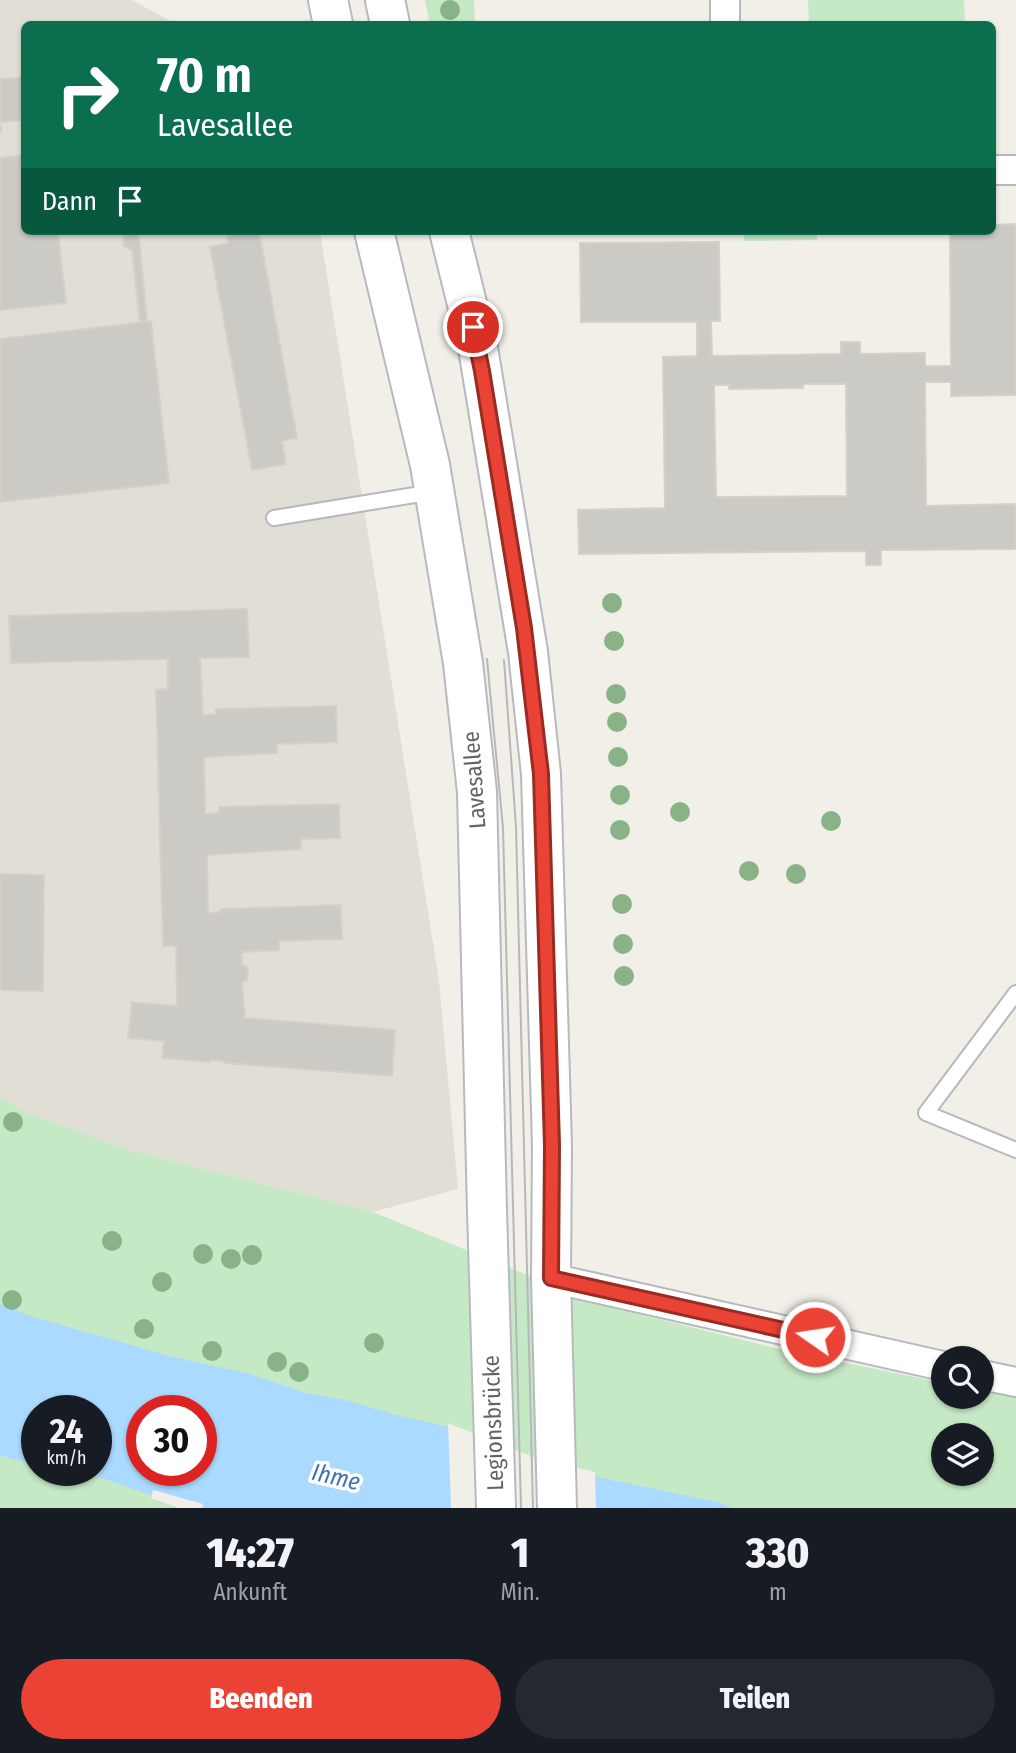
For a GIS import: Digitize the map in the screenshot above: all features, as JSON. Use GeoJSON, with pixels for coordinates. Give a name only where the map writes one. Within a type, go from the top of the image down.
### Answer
{"type":"FeatureCollection","features":[{"type":"Feature","properties":{"kind":"main road"},"geometry":{"type":"LineString","coordinates":[[328,0],[332,21]]}},
{"type":"Feature","properties":{"kind":"main road"},"geometry":{"type":"LineString","coordinates":[[385,0],[389,21]]}},
{"type":"Feature","properties":{"kind":"main road","name":"Lavesallee"},"geometry":{"type":"LineString","coordinates":[[375,235],[434,492],[463,663],[477,792],[490,1338]]}},
{"type":"Feature","properties":{"kind":"main road"},"geometry":{"type":"LineString","coordinates":[[450,235],[478,348],[528,652],[541,774],[552,1145],[552,1354],[557,1508]]}},
{"type":"Feature","properties":{"kind":"main road","name":"Legionsbrücke"},"geometry":{"type":"LineString","coordinates":[[490,1338],[496,1508]]}},
{"type":"Feature","properties":{"kind":"street"},"geometry":{"type":"LineString","coordinates":[[725,0],[725,21]]}},
{"type":"Feature","properties":{"kind":"street"},"geometry":{"type":"LineString","coordinates":[[996,170],[1016,170]]}},
{"type":"Feature","properties":{"kind":"street"},"geometry":{"type":"LineString","coordinates":[[551,1278],[931,1363]]}},
{"type":"Feature","properties":{"kind":"street"},"geometry":{"type":"LineString","coordinates":[[994,1377],[1016,1382]]}},
{"type":"Feature","properties":{"kind":"lane"},"geometry":{"type":"LineString","coordinates":[[274,518],[434,492]]}},
{"type":"Feature","properties":{"kind":"lane"},"geometry":{"type":"LineString","coordinates":[[1016,993],[926,1113],[1016,1150]]}},
{"type":"Feature","properties":{"kind":"shaded area"},"geometry":{"type":"Polygon","coordinates":[[[0,0],[132,0],[170,21],[21,21],[21,235],[321,235],[439,981],[458,1189],[373,1212],[133,1151],[27,1113],[0,1097],[0,0]]]}},
{"type":"Feature","properties":{"kind":"green space"},"geometry":{"type":"Polygon","coordinates":[[[425,0],[474,0],[475,21],[429,21],[425,0]]]}},
{"type":"Feature","properties":{"kind":"green space"},"geometry":{"type":"Polygon","coordinates":[[[808,0],[964,0],[965,21],[809,21],[808,0]]]}},
{"type":"Feature","properties":{"kind":"green space"},"geometry":{"type":"Polygon","coordinates":[[[744,235],[817,235],[817,240],[744,241],[744,235]]]}},
{"type":"Feature","properties":{"kind":"green space"},"geometry":{"type":"Polygon","coordinates":[[[0,1097],[27,1113],[133,1151],[373,1212],[598,1304],[779,1349],[931,1381],[931,1409],[994,1409],[994,1393],[1016,1398],[1016,1508],[0,1508],[0,1097]]]}},
{"type":"Feature","properties":{"kind":"water","name":"Ihme"},"geometry":{"type":"Polygon","coordinates":[[[0,1304],[27,1315],[169,1356],[250,1374],[305,1393],[346,1400],[449,1427],[535,1461],[717,1502],[733,1508],[189,1508],[112,1482],[112,1395],[21,1395],[21,1460],[0,1455],[0,1304]]]}},
{"type":"Feature","properties":{"kind":"pier"},"geometry":{"type":"Polygon","coordinates":[[[448,1423],[536,1458],[595,1472],[596,1508],[451,1508],[448,1423]]]}},
{"type":"Feature","properties":{"kind":"pier"},"geometry":{"type":"Polygon","coordinates":[[[153,1490],[203,1504],[202,1508],[179,1508],[151,1498],[153,1490]]]}},
{"type":"Feature","properties":{"kind":"building"},"geometry":{"type":"Polygon","coordinates":[[[21,77],[21,120],[0,122],[0,79],[21,77]]]}},
{"type":"Feature","properties":{"kind":"building"},"geometry":{"type":"Polygon","coordinates":[[[21,155],[21,235],[58,235],[66,303],[0,310],[0,158],[21,155]]]}},
{"type":"Feature","properties":{"kind":"building"},"geometry":{"type":"Polygon","coordinates":[[[1016,224],[1016,395],[951,396],[951,382],[925,382],[926,506],[1016,504],[1016,549],[881,550],[881,565],[866,565],[866,551],[579,554],[578,510],[665,508],[663,357],[697,356],[697,322],[581,322],[580,243],[719,242],[720,321],[711,321],[712,356],[841,354],[841,342],[860,342],[860,354],[925,353],[925,366],[951,366],[950,235],[996,235],[996,225],[1016,224]],[[803,384],[803,388],[729,389],[729,385],[714,385],[716,497],[847,496],[846,384],[803,384]]]}},
{"type":"Feature","properties":{"kind":"building"},"geometry":{"type":"Polygon","coordinates":[[[123,235],[139,237],[147,322],[140,323],[132,250],[124,246],[123,235]]]}},
{"type":"Feature","properties":{"kind":"building"},"geometry":{"type":"Polygon","coordinates":[[[227,235],[260,235],[297,438],[282,441],[286,464],[252,470],[210,247],[228,243],[227,235]]]}},
{"type":"Feature","properties":{"kind":"building"},"geometry":{"type":"Polygon","coordinates":[[[151,321],[169,483],[0,502],[0,339],[151,321]]]}},
{"type":"Feature","properties":{"kind":"building"},"geometry":{"type":"Polygon","coordinates":[[[247,609],[249,657],[200,658],[203,715],[216,714],[216,709],[336,706],[337,742],[277,744],[277,753],[204,757],[205,814],[219,813],[219,807],[339,804],[340,838],[301,839],[301,849],[207,855],[208,913],[221,912],[221,909],[341,905],[342,939],[279,941],[279,950],[242,952],[242,965],[248,970],[247,980],[242,983],[245,1018],[395,1030],[392,1076],[162,1058],[164,1041],[128,1038],[132,1002],[177,1006],[176,946],[163,946],[156,690],[168,689],[168,659],[11,663],[9,616],[247,609]]]}},
{"type":"Feature","properties":{"kind":"building"},"geometry":{"type":"Polygon","coordinates":[[[0,874],[44,875],[43,991],[0,990],[0,874]]]}},
{"type":"Feature","properties":{"kind":"tram line"},"geometry":{"type":"LineString","coordinates":[[487,659],[503,828],[521,1508]]}},
{"type":"Feature","properties":{"kind":"tram line"},"geometry":{"type":"LineString","coordinates":[[504,660],[516,827],[533,1508]]}},
{"type":"Feature","properties":{"kind":"route"},"geometry":{"type":"LineString","coordinates":[[473,327],[528,652],[541,774],[552,1145],[551,1278],[815,1337]]}}]}
